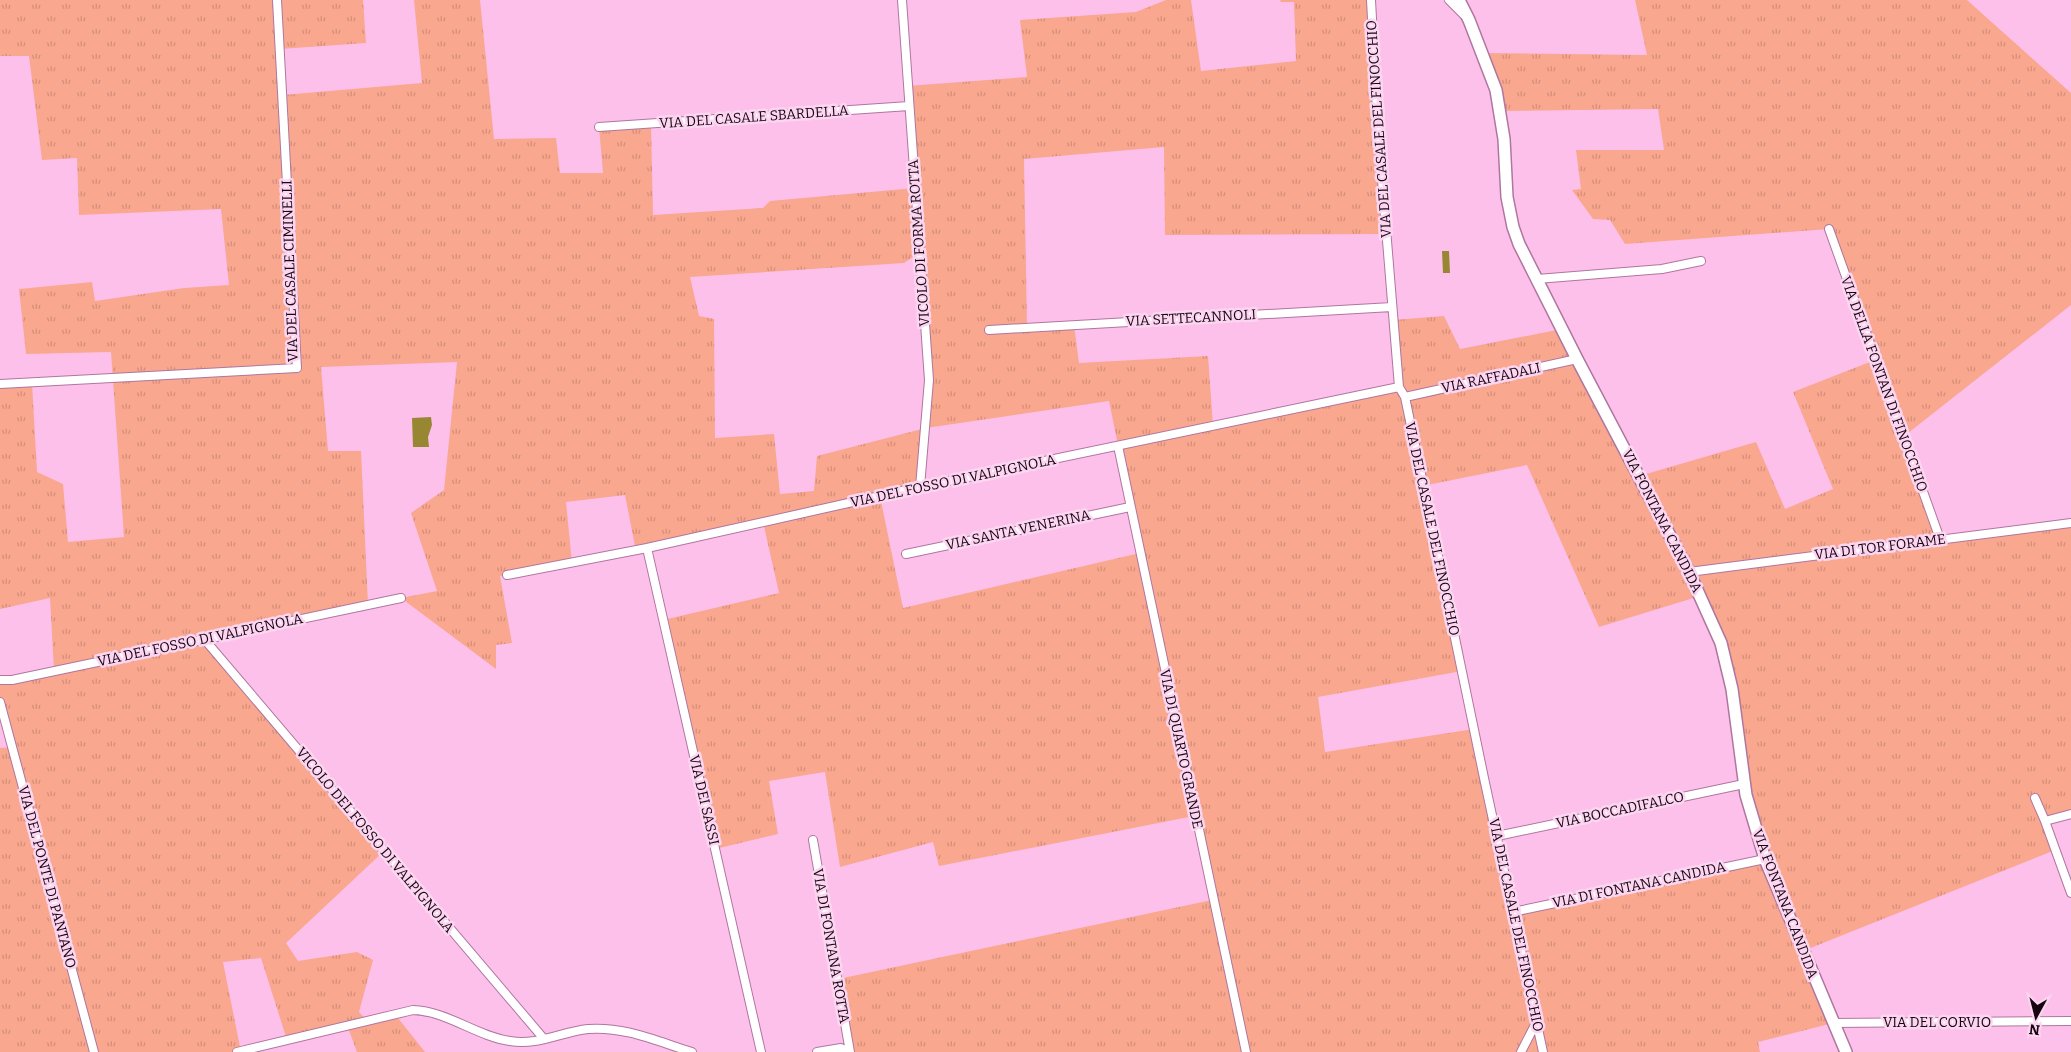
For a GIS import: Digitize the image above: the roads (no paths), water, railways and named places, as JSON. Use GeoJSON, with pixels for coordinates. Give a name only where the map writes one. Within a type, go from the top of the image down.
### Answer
{"type":"FeatureCollection","features":[{"type":"Feature","properties":{"kind":"main road","name":"VIA FONTANA CANDIDA"},"geometry":{"type":"LineString","coordinates":[[1459,0],[1469,20],[1497,95],[1504,139],[1507,197],[1513,227],[1522,250],[1577,359],[1689,572],[1717,634],[1724,655],[1734,704],[1744,784],[1751,815],[1765,859],[1846,1052]]}},
{"type":"Feature","properties":{"kind":"street","name":"VIA DEL CASALE CIMINELLI"},"geometry":{"type":"LineString","coordinates":[[0,384],[297,368],[277,0]]}},
{"type":"Feature","properties":{"kind":"street","name":"VICOLO DI FORMA ROTTA"},"geometry":{"type":"LineString","coordinates":[[902,0],[929,380],[920,486]]}},
{"type":"Feature","properties":{"kind":"street","name":"VIA DEL CASALE DEL FINOCCHIO"},"geometry":{"type":"LineString","coordinates":[[1372,0],[1378,131],[1399,387],[1405,397],[1543,1052]]}},
{"type":"Feature","properties":{"kind":"street"},"geometry":{"type":"LineString","coordinates":[[1449,0],[1469,20]]}},
{"type":"Feature","properties":{"kind":"street","name":"VIA DEL CASALE SBARDELLA"},"geometry":{"type":"LineString","coordinates":[[599,128],[909,106]]}},
{"type":"Feature","properties":{"kind":"street","name":"VIA DELLA FONTAN DI FINOCCHIO"},"geometry":{"type":"LineString","coordinates":[[1829,229],[1940,539]]}},
{"type":"Feature","properties":{"kind":"street"},"geometry":{"type":"LineString","coordinates":[[1537,279],[1662,269],[1701,261]]}},
{"type":"Feature","properties":{"kind":"street","name":"VIA SETTECANNOLI"},"geometry":{"type":"LineString","coordinates":[[990,330],[1392,306]]}},
{"type":"Feature","properties":{"kind":"street","name":"VIA RAFFADALI"},"geometry":{"type":"LineString","coordinates":[[1405,397],[1577,359]]}},
{"type":"Feature","properties":{"kind":"street","name":"VIA DEL FOSSO DI VALPIGNOLA"},"geometry":{"type":"LineString","coordinates":[[507,575],[647,548],[920,486],[1399,387]]}},
{"type":"Feature","properties":{"kind":"street","name":"VIA DI QUARTO GRANDE"},"geometry":{"type":"LineString","coordinates":[[1118,446],[1246,1052]]}},
{"type":"Feature","properties":{"kind":"street","name":"VIA SANTA VENERINA"},"geometry":{"type":"LineString","coordinates":[[906,554],[1130,507]]}},
{"type":"Feature","properties":{"kind":"street","name":"VIA DI TOR FORAME"},"geometry":{"type":"LineString","coordinates":[[1689,572],[2071,522]]}},
{"type":"Feature","properties":{"kind":"street","name":"VIA DEI SASSI"},"geometry":{"type":"LineString","coordinates":[[647,548],[761,1052]]}},
{"type":"Feature","properties":{"kind":"street","name":"VIA DEL FOSSO DI VALPIGNOLA"},"geometry":{"type":"LineString","coordinates":[[0,680],[12,680],[400,598]]}},
{"type":"Feature","properties":{"kind":"street","name":"VICOLO DEL FOSSO DI VALPIGNOLA"},"geometry":{"type":"LineString","coordinates":[[205,640],[544,1040]]}},
{"type":"Feature","properties":{"kind":"street","name":"VIA DEL PONTE DI PANTANO"},"geometry":{"type":"LineString","coordinates":[[0,702],[94,1052]]}},
{"type":"Feature","properties":{"kind":"street","name":"VIA BOCCADIFALCO"},"geometry":{"type":"LineString","coordinates":[[1497,836],[1744,784]]}},
{"type":"Feature","properties":{"kind":"street"},"geometry":{"type":"LineString","coordinates":[[2035,798],[2045,820],[2071,893]]}},
{"type":"Feature","properties":{"kind":"street"},"geometry":{"type":"LineString","coordinates":[[2045,820],[2071,814]]}},
{"type":"Feature","properties":{"kind":"street","name":"VIA DI FONTANA ROTTA"},"geometry":{"type":"LineString","coordinates":[[813,840],[849,1052]]}},
{"type":"Feature","properties":{"kind":"street","name":"VIA DI FONTANA CANDIDA"},"geometry":{"type":"LineString","coordinates":[[1513,912],[1765,859]]}},
{"type":"Feature","properties":{"kind":"street"},"geometry":{"type":"LineString","coordinates":[[237,1052],[412,1010],[433,1013],[488,1036],[508,1041],[544,1040],[583,1030],[607,1029],[638,1035],[692,1052]]}},
{"type":"Feature","properties":{"kind":"street"},"geometry":{"type":"LineString","coordinates":[[1521,1052],[1537,1021]]}},
{"type":"Feature","properties":{"kind":"street","name":"VIA DEL CORVIO"},"geometry":{"type":"LineString","coordinates":[[1834,1024],[2071,1021]]}},
{"type":"Feature","properties":{"kind":"street"},"geometry":{"type":"LineString","coordinates":[[817,1052],[841,1048],[849,1052]]}}]}
